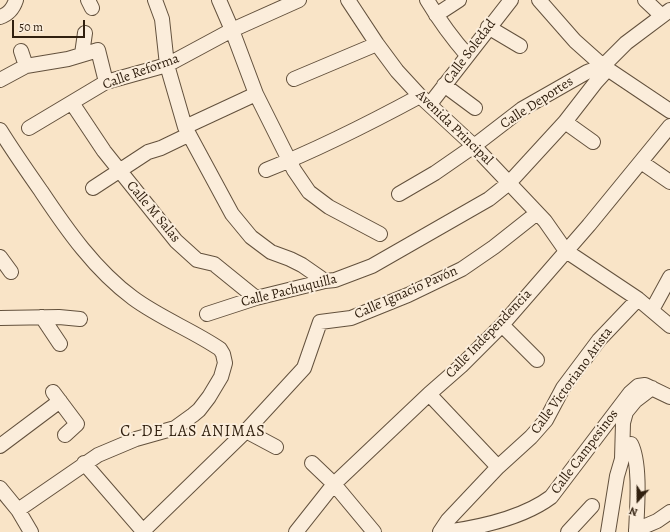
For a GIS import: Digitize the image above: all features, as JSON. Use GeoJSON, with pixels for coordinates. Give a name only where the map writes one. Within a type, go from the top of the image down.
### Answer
{"type":"FeatureCollection","features":[{"type":"Feature","properties":{"kind":"street"},"geometry":{"type":"LineString","coordinates":[[0,17],[7,14],[13,8],[16,0]]}},
{"type":"Feature","properties":{"kind":"street"},"geometry":{"type":"LineString","coordinates":[[155,0],[162,19],[166,65],[186,131],[232,214],[251,237],[271,252],[302,265],[325,281]]}},
{"type":"Feature","properties":{"kind":"street"},"geometry":{"type":"LineString","coordinates":[[219,0],[256,94],[289,161],[309,192],[329,207],[380,234]]}},
{"type":"Feature","properties":{"kind":"street","name":"Calle Reforma"},"geometry":{"type":"LineString","coordinates":[[29,128],[106,82],[166,65],[232,30],[299,0]]}},
{"type":"Feature","properties":{"kind":"street","name":"Avenida Principal"},"geometry":{"type":"LineString","coordinates":[[348,0],[397,71],[425,100],[474,146],[545,221],[566,251]]}},
{"type":"Feature","properties":{"kind":"street"},"geometry":{"type":"LineString","coordinates":[[427,0],[449,34],[467,55]]}},
{"type":"Feature","properties":{"kind":"street"},"geometry":{"type":"LineString","coordinates":[[436,15],[459,0]]}},
{"type":"Feature","properties":{"kind":"street"},"geometry":{"type":"LineString","coordinates":[[539,0],[575,41],[605,68],[670,111]]}},
{"type":"Feature","properties":{"kind":"street"},"geometry":{"type":"LineString","coordinates":[[645,0],[666,13]]}},
{"type":"Feature","properties":{"kind":"street","name":"Calle Soledad"},"geometry":{"type":"LineString","coordinates":[[425,100],[444,85],[488,27],[503,3]]}},
{"type":"Feature","properties":{"kind":"street","name":"Calle Deportes"},"geometry":{"type":"LineString","coordinates":[[400,194],[435,173],[474,146],[522,109],[586,72],[605,68],[626,43],[666,13]]}},
{"type":"Feature","properties":{"kind":"street"},"geometry":{"type":"LineString","coordinates":[[488,27],[520,46]]}},
{"type":"Feature","properties":{"kind":"street"},"geometry":{"type":"LineString","coordinates":[[82,54],[86,33]]}},
{"type":"Feature","properties":{"kind":"street"},"geometry":{"type":"LineString","coordinates":[[294,79],[377,44]]}},
{"type":"Feature","properties":{"kind":"street"},"geometry":{"type":"LineString","coordinates":[[0,80],[26,66],[68,59],[98,50],[106,82]]}},
{"type":"Feature","properties":{"kind":"street"},"geometry":{"type":"LineString","coordinates":[[21,51],[26,66]]}},
{"type":"Feature","properties":{"kind":"street"},"geometry":{"type":"LineString","coordinates":[[509,183],[565,122],[605,68]]}},
{"type":"Feature","properties":{"kind":"street"},"geometry":{"type":"LineString","coordinates":[[444,85],[474,108]]}},
{"type":"Feature","properties":{"kind":"street"},"geometry":{"type":"LineString","coordinates":[[93,188],[148,152],[161,148],[186,131],[256,94]]}},
{"type":"Feature","properties":{"kind":"street"},"geometry":{"type":"LineString","coordinates":[[266,170],[425,100]]}},
{"type":"Feature","properties":{"kind":"street","name":"Calle M Salas"},"geometry":{"type":"LineString","coordinates":[[72,103],[119,171],[176,241],[197,260],[214,264],[256,298]]}},
{"type":"Feature","properties":{"kind":"street"},"geometry":{"type":"LineString","coordinates":[[565,122],[593,142]]}},
{"type":"Feature","properties":{"kind":"street","name":"Calle Independencia"},"geometry":{"type":"LineString","coordinates":[[296,532],[334,484],[429,394],[461,366],[502,325],[589,225],[670,126]]}},
{"type":"Feature","properties":{"kind":"street"},"geometry":{"type":"LineString","coordinates":[[0,130],[61,220],[93,261],[112,280],[134,298],[170,321],[220,349],[225,363],[221,377],[199,410],[174,428],[136,440],[98,455],[84,463],[18,510]]}},
{"type":"Feature","properties":{"kind":"street"},"geometry":{"type":"LineString","coordinates":[[642,162],[670,182]]}},
{"type":"Feature","properties":{"kind":"street","name":"Calle Pachuquilla"},"geometry":{"type":"LineString","coordinates":[[207,314],[256,298],[325,281],[335,280],[372,266],[488,199],[509,183]]}},
{"type":"Feature","properties":{"kind":"street","name":"Calle Ignacio Pavón"},"geometry":{"type":"LineString","coordinates":[[142,531],[246,431],[304,368],[320,322],[351,318],[408,295],[462,269],[537,213]]}},
{"type":"Feature","properties":{"kind":"street"},"geometry":{"type":"LineString","coordinates":[[566,251],[638,299],[670,326]]}},
{"type":"Feature","properties":{"kind":"street"},"geometry":{"type":"LineString","coordinates":[[0,257],[11,272]]}},
{"type":"Feature","properties":{"kind":"street"},"geometry":{"type":"LineString","coordinates":[[652,310],[666,292],[670,277]]}},
{"type":"Feature","properties":{"kind":"street","name":"Calle Victoriano Arista"},"geometry":{"type":"LineString","coordinates":[[440,532],[448,520],[546,420],[563,388],[598,340],[638,299]]}},
{"type":"Feature","properties":{"kind":"street"},"geometry":{"type":"LineString","coordinates":[[42,317],[60,344]]}},
{"type":"Feature","properties":{"kind":"street"},"geometry":{"type":"LineString","coordinates":[[0,318],[59,317],[80,319]]}},
{"type":"Feature","properties":{"kind":"street"},"geometry":{"type":"LineString","coordinates":[[502,325],[537,360]]}},
{"type":"Feature","properties":{"kind":"street","name":"Calle Campesinos"},"geometry":{"type":"LineString","coordinates":[[446,532],[474,530],[541,504],[551,497],[630,393],[638,386],[645,385],[652,388]]}},
{"type":"Feature","properties":{"kind":"street"},"geometry":{"type":"LineString","coordinates":[[608,532],[617,476],[622,459],[623,423],[626,412],[635,401],[652,388],[670,397]]}},
{"type":"Feature","properties":{"kind":"street"},"geometry":{"type":"LineString","coordinates":[[429,394],[498,468]]}},
{"type":"Feature","properties":{"kind":"street"},"geometry":{"type":"LineString","coordinates":[[0,446],[57,396],[77,424],[65,435]]}},
{"type":"Feature","properties":{"kind":"street"},"geometry":{"type":"LineString","coordinates":[[246,431],[276,447]]}},
{"type":"Feature","properties":{"kind":"street"},"geometry":{"type":"LineString","coordinates":[[631,444],[637,464],[636,531],[657,521],[670,512]]}},
{"type":"Feature","properties":{"kind":"street"},"geometry":{"type":"LineString","coordinates":[[84,463],[142,531]]}},
{"type":"Feature","properties":{"kind":"street"},"geometry":{"type":"LineString","coordinates":[[312,464],[334,484],[374,532]]}},
{"type":"Feature","properties":{"kind":"street"},"geometry":{"type":"LineString","coordinates":[[0,488],[18,510],[31,532]]}},
{"type":"Feature","properties":{"kind":"street"},"geometry":{"type":"LineString","coordinates":[[568,532],[592,506]]}},
{"type":"Feature","properties":{"kind":"district","name":"C. DE LAS ANIMAS"},"geometry":{"type":"Point","coordinates":[193,432]}}]}
